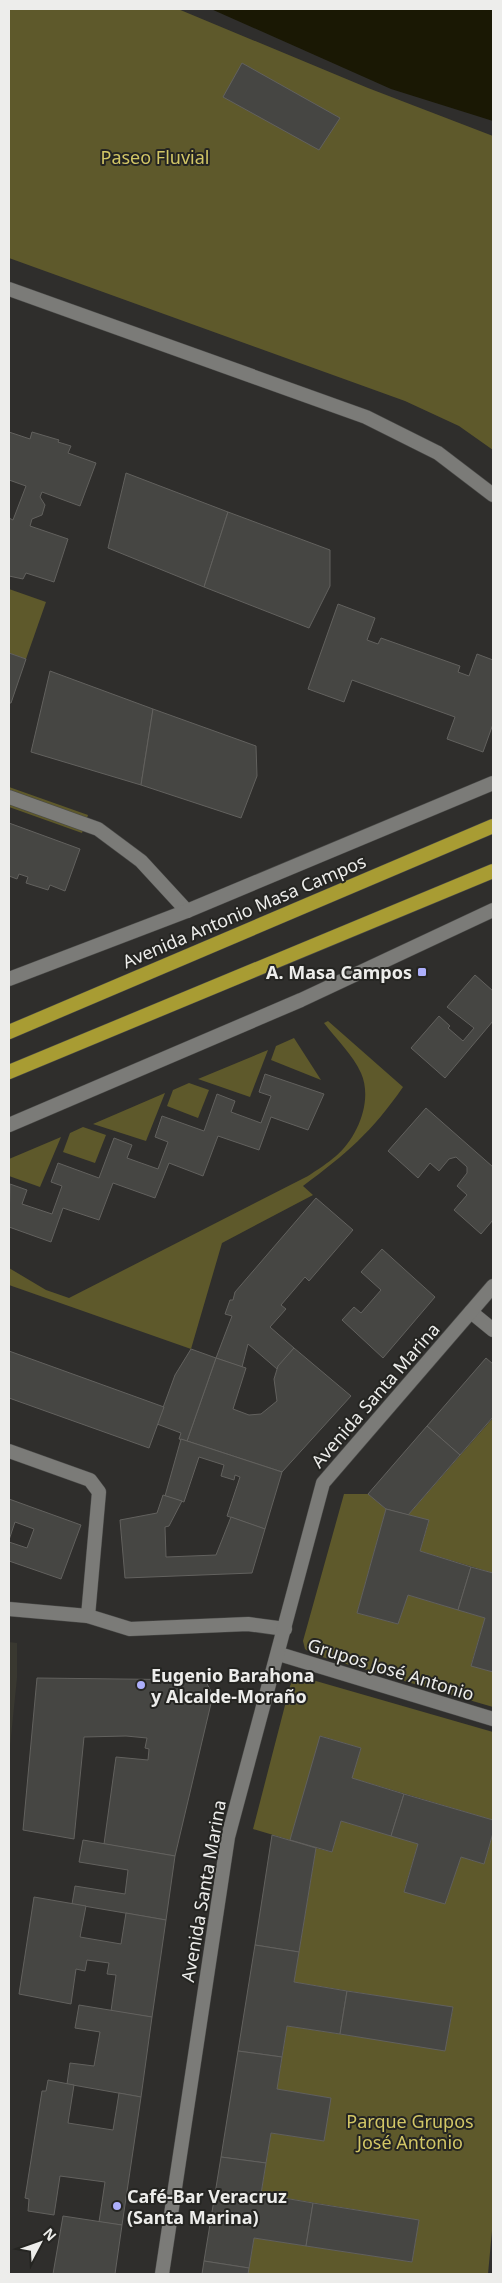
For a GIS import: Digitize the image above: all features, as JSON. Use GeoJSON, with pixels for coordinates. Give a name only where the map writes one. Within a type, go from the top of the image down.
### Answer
{"type":"FeatureCollection","features":[{"type":"Feature","properties":{"kind":"highway","name":"Avenida Antonio Masa Campos"},"geometry":{"type":"LineString","coordinates":[[9,1032],[493,826]]}},
{"type":"Feature","properties":{"kind":"highway"},"geometry":{"type":"LineString","coordinates":[[9,1072],[493,872]]}},
{"type":"Feature","properties":{"kind":"street"},"geometry":{"type":"LineString","coordinates":[[9,289],[366,417],[438,453],[493,495]]}},
{"type":"Feature","properties":{"kind":"street","name":"Avenida Antonio Masa Campos"},"geometry":{"type":"LineString","coordinates":[[9,979],[187,911],[493,783]]}},
{"type":"Feature","properties":{"kind":"street"},"geometry":{"type":"LineString","coordinates":[[9,797],[98,829],[141,861],[187,911]]}},
{"type":"Feature","properties":{"kind":"street"},"geometry":{"type":"LineString","coordinates":[[9,1126],[301,1000],[493,910]]}},
{"type":"Feature","properties":{"kind":"street","name":"Avenida Santa Marina"},"geometry":{"type":"LineString","coordinates":[[162,2274],[228,1837],[267,1688],[279,1654],[323,1483],[493,1286]]}},
{"type":"Feature","properties":{"kind":"street"},"geometry":{"type":"LineString","coordinates":[[471,1312],[493,1330]]}},
{"type":"Feature","properties":{"kind":"street"},"geometry":{"type":"LineString","coordinates":[[9,1451],[90,1480],[99,1492],[88,1616]]}},
{"type":"Feature","properties":{"kind":"street"},"geometry":{"type":"LineString","coordinates":[[9,1609],[88,1616],[130,1629],[248,1624],[285,1629]]}},
{"type":"Feature","properties":{"kind":"street","name":"Grupos José Antonio"},"geometry":{"type":"LineString","coordinates":[[279,1654],[493,1719]]}},
{"type":"Feature","properties":{"kind":"shaded area"},"geometry":{"type":"Polygon","coordinates":[[[211,9],[493,9],[493,121],[391,89],[211,9]]]}},
{"type":"Feature","properties":{"kind":"shaded area"},"geometry":{"type":"Polygon","coordinates":[[[9,1642],[17,1643],[17,1678],[9,1756],[9,1642]]]}},
{"type":"Feature","properties":{"kind":"green space","name":"Paseo Fluvial"},"geometry":{"type":"Polygon","coordinates":[[[9,9],[178,9],[368,88],[493,136],[493,450],[459,426],[405,401],[9,258],[9,9]]]}},
{"type":"Feature","properties":{"kind":"green space"},"geometry":{"type":"Polygon","coordinates":[[[9,589],[46,602],[26,659],[9,653],[9,589]]]}},
{"type":"Feature","properties":{"kind":"green space"},"geometry":{"type":"Polygon","coordinates":[[[9,787],[88,815],[82,833],[9,807],[9,787]]]}},
{"type":"Feature","properties":{"kind":"green space"},"geometry":{"type":"Polygon","coordinates":[[[328,1021],[403,1087],[392,1103],[358,1141],[303,1186],[313,1195],[222,1243],[191,1349],[9,1285],[9,1268],[46,1290],[69,1298],[308,1176],[333,1159],[344,1148],[357,1129],[364,1106],[365,1095],[364,1084],[358,1066],[324,1023],[328,1021]]]}},
{"type":"Feature","properties":{"kind":"green space"},"geometry":{"type":"Polygon","coordinates":[[[294,1038],[321,1080],[271,1060],[276,1046],[294,1038]]]}},
{"type":"Feature","properties":{"kind":"green space"},"geometry":{"type":"Polygon","coordinates":[[[268,1050],[250,1097],[198,1079],[263,1052],[268,1050]]]}},
{"type":"Feature","properties":{"kind":"green space"},"geometry":{"type":"Polygon","coordinates":[[[189,1083],[209,1090],[198,1118],[167,1106],[173,1090],[189,1083]]]}},
{"type":"Feature","properties":{"kind":"green space"},"geometry":{"type":"Polygon","coordinates":[[[165,1093],[146,1141],[93,1124],[165,1093]]]}},
{"type":"Feature","properties":{"kind":"green space"},"geometry":{"type":"Polygon","coordinates":[[[83,1127],[106,1135],[95,1163],[63,1152],[70,1133],[83,1127]]]}},
{"type":"Feature","properties":{"kind":"green space"},"geometry":{"type":"Polygon","coordinates":[[[61,1137],[40,1187],[9,1176],[9,1159],[61,1137]]]}},
{"type":"Feature","properties":{"kind":"green space"},"geometry":{"type":"Polygon","coordinates":[[[492,1419],[493,1573],[420,1551],[429,1521],[408,1515],[492,1419]]]}},
{"type":"Feature","properties":{"kind":"green space"},"geometry":{"type":"Polygon","coordinates":[[[344,1494],[368,1494],[386,1509],[357,1613],[398,1624],[408,1595],[485,1618],[471,1665],[493,1672],[493,1707],[312,1654],[305,1649],[303,1641],[344,1494]]]}},
{"type":"Feature","properties":{"kind":"green space"},"geometry":{"type":"Polygon","coordinates":[[[302,1677],[493,1732],[493,1820],[352,1778],[361,1748],[321,1736],[290,1840],[253,1829],[290,1686],[293,1680],[302,1677]]]}},
{"type":"Feature","properties":{"kind":"green space","name":"Parque Grupos José Antonio"},"geometry":{"type":"Polygon","coordinates":[[[341,1821],[418,1844],[404,1891],[445,1904],[461,1857],[484,1864],[493,1833],[493,2220],[488,2274],[248,2274],[254,2238],[412,2262],[419,2220],[261,2194],[271,2133],[324,2141],[330,2098],[277,2089],[287,2026],[445,2050],[453,2008],[294,1982],[316,1848],[332,1852],[341,1821]]]}},
{"type":"Feature","properties":{"kind":"building"},"geometry":{"type":"Polygon","coordinates":[[[242,63],[340,118],[319,150],[223,97],[242,63]]]}},
{"type":"Feature","properties":{"kind":"building"},"geometry":{"type":"Polygon","coordinates":[[[9,432],[30,439],[32,432],[59,440],[58,442],[71,446],[68,453],[96,463],[80,506],[42,492],[40,497],[45,505],[42,515],[32,519],[30,526],[68,539],[54,582],[26,573],[23,579],[9,576],[9,518],[13,520],[26,486],[9,480],[9,432]]]}},
{"type":"Feature","properties":{"kind":"building"},"geometry":{"type":"Polygon","coordinates":[[[126,473],[228,512],[204,587],[108,548],[126,473]]]}},
{"type":"Feature","properties":{"kind":"building"},"geometry":{"type":"Polygon","coordinates":[[[228,512],[330,550],[330,586],[309,628],[204,587],[228,512]]]}},
{"type":"Feature","properties":{"kind":"building"},"geometry":{"type":"Polygon","coordinates":[[[338,604],[375,618],[367,640],[378,644],[381,638],[460,666],[458,672],[469,676],[477,654],[493,660],[493,724],[483,752],[447,739],[455,717],[352,680],[344,702],[308,689],[338,604]]]}},
{"type":"Feature","properties":{"kind":"building"},"geometry":{"type":"Polygon","coordinates":[[[9,653],[26,659],[11,703],[9,703],[9,653]]]}},
{"type":"Feature","properties":{"kind":"building"},"geometry":{"type":"Polygon","coordinates":[[[50,671],[153,709],[141,785],[31,752],[50,671]]]}},
{"type":"Feature","properties":{"kind":"building"},"geometry":{"type":"Polygon","coordinates":[[[153,709],[256,746],[257,776],[241,818],[141,785],[153,709]]]}},
{"type":"Feature","properties":{"kind":"building"},"geometry":{"type":"Polygon","coordinates":[[[9,823],[80,849],[65,891],[50,885],[48,890],[26,883],[28,877],[19,874],[17,879],[9,876],[9,823]]]}},
{"type":"Feature","properties":{"kind":"building"},"geometry":{"type":"Polygon","coordinates":[[[475,975],[493,991],[493,1021],[445,1078],[411,1048],[439,1016],[450,1026],[448,1028],[463,1041],[474,1028],[447,1007],[475,975]]]}},
{"type":"Feature","properties":{"kind":"building"},"geometry":{"type":"Polygon","coordinates":[[[265,1074],[324,1094],[308,1130],[271,1117],[259,1150],[218,1136],[203,1176],[169,1163],[155,1198],[113,1183],[99,1220],[63,1208],[51,1242],[9,1227],[10,1184],[27,1190],[22,1204],[52,1214],[62,1186],[51,1182],[58,1163],[99,1178],[114,1138],[132,1145],[127,1158],[158,1169],[168,1142],[155,1137],[162,1116],[204,1131],[217,1094],[235,1101],[231,1112],[261,1123],[271,1096],[259,1092],[265,1074]]]}},
{"type":"Feature","properties":{"kind":"building"},"geometry":{"type":"Polygon","coordinates":[[[426,1108],[493,1167],[493,1220],[481,1234],[454,1210],[467,1195],[457,1186],[467,1173],[467,1167],[456,1157],[449,1159],[439,1171],[430,1163],[418,1178],[388,1151],[426,1108]]]}},
{"type":"Feature","properties":{"kind":"building"},"geometry":{"type":"Polygon","coordinates":[[[316,1198],[353,1230],[309,1281],[305,1277],[281,1305],[286,1309],[270,1327],[294,1348],[277,1369],[248,1344],[242,1367],[216,1358],[232,1316],[225,1314],[235,1292],[316,1198]]]}},
{"type":"Feature","properties":{"kind":"building"},"geometry":{"type":"Polygon","coordinates":[[[382,1249],[435,1297],[383,1358],[342,1320],[354,1307],[361,1313],[381,1290],[361,1272],[382,1249]]]}},
{"type":"Feature","properties":{"kind":"building"},"geometry":{"type":"Polygon","coordinates":[[[294,1348],[351,1396],[282,1472],[187,1441],[216,1358],[246,1368],[233,1409],[249,1415],[261,1414],[277,1401],[274,1379],[278,1366],[294,1348]]]}},
{"type":"Feature","properties":{"kind":"building"},"geometry":{"type":"Polygon","coordinates":[[[191,1349],[216,1358],[187,1441],[179,1439],[181,1433],[157,1424],[175,1375],[191,1349]]]}},
{"type":"Feature","properties":{"kind":"building"},"geometry":{"type":"Polygon","coordinates":[[[9,1351],[164,1407],[149,1448],[9,1398],[9,1351]]]}},
{"type":"Feature","properties":{"kind":"building"},"geometry":{"type":"Polygon","coordinates":[[[486,1358],[493,1364],[493,1417],[460,1455],[427,1426],[486,1358]]]}},
{"type":"Feature","properties":{"kind":"building"},"geometry":{"type":"Polygon","coordinates":[[[427,1426],[460,1455],[408,1515],[386,1509],[368,1494],[427,1426]]]}},
{"type":"Feature","properties":{"kind":"building"},"geometry":{"type":"Polygon","coordinates":[[[181,1439],[282,1472],[265,1529],[227,1516],[240,1477],[235,1475],[234,1480],[221,1476],[224,1465],[199,1457],[184,1502],[165,1496],[181,1439]]]}},
{"type":"Feature","properties":{"kind":"building"},"geometry":{"type":"Polygon","coordinates":[[[163,1495],[182,1501],[169,1526],[165,1527],[166,1557],[216,1555],[231,1517],[265,1529],[252,1573],[125,1578],[120,1520],[157,1513],[163,1495]]]}},
{"type":"Feature","properties":{"kind":"building"},"geometry":{"type":"Polygon","coordinates":[[[9,1499],[81,1525],[61,1579],[9,1561],[9,1542],[27,1548],[34,1529],[15,1522],[9,1540],[9,1499]]]}},
{"type":"Feature","properties":{"kind":"building"},"geometry":{"type":"Polygon","coordinates":[[[386,1509],[429,1520],[420,1551],[471,1567],[458,1610],[408,1595],[398,1624],[357,1613],[386,1509]]]}},
{"type":"Feature","properties":{"kind":"building"},"geometry":{"type":"Polygon","coordinates":[[[471,1567],[493,1573],[493,1672],[471,1666],[485,1618],[458,1610],[471,1567]]]}},
{"type":"Feature","properties":{"kind":"building"},"geometry":{"type":"Polygon","coordinates":[[[37,1678],[205,1680],[213,1695],[175,1856],[104,1844],[116,1757],[148,1760],[149,1749],[145,1748],[147,1738],[126,1736],[84,1737],[74,1839],[23,1830],[37,1678]]]}},
{"type":"Feature","properties":{"kind":"building"},"geometry":{"type":"Polygon","coordinates":[[[320,1736],[361,1748],[352,1778],[404,1794],[391,1836],[341,1821],[332,1852],[290,1840],[320,1736]]]}},
{"type":"Feature","properties":{"kind":"building"},"geometry":{"type":"Polygon","coordinates":[[[404,1794],[493,1820],[493,1833],[484,1864],[461,1857],[445,1904],[404,1892],[418,1844],[391,1836],[404,1794]]]}},
{"type":"Feature","properties":{"kind":"building"},"geometry":{"type":"Polygon","coordinates":[[[272,1835],[316,1848],[299,1952],[255,1945],[272,1835]]]}},
{"type":"Feature","properties":{"kind":"building"},"geometry":{"type":"Polygon","coordinates":[[[83,1840],[175,1856],[166,1920],[72,1904],[75,1886],[125,1894],[128,1870],[79,1862],[83,1840]]]}},
{"type":"Feature","properties":{"kind":"building"},"geometry":{"type":"Polygon","coordinates":[[[34,1897],[86,1906],[80,1937],[121,1944],[126,1913],[166,1920],[152,2017],[111,2011],[116,1975],[107,1974],[109,1963],[87,1960],[85,1971],[76,1969],[71,2004],[19,1994],[34,1897]]]}},
{"type":"Feature","properties":{"kind":"building"},"geometry":{"type":"Polygon","coordinates":[[[255,1945],[299,1952],[294,1982],[347,1991],[340,2034],[287,2026],[282,2057],[238,2051],[255,1945]]]}},
{"type":"Feature","properties":{"kind":"building"},"geometry":{"type":"Polygon","coordinates":[[[347,1991],[453,2007],[445,2051],[340,2034],[347,1991]]]}},
{"type":"Feature","properties":{"kind":"building"},"geometry":{"type":"Polygon","coordinates":[[[79,2005],[152,2017],[141,2097],[67,2084],[70,2063],[94,2066],[100,2032],[75,2028],[79,2005]]]}},
{"type":"Feature","properties":{"kind":"building"},"geometry":{"type":"Polygon","coordinates":[[[238,2051],[282,2057],[277,2089],[331,2098],[324,2141],[271,2133],[266,2163],[221,2157],[238,2051]]]}},
{"type":"Feature","properties":{"kind":"building"},"geometry":{"type":"Polygon","coordinates":[[[48,2080],[74,2085],[68,2123],[113,2130],[119,2093],[141,2097],[122,2225],[99,2222],[105,2182],[60,2176],[54,2215],[28,2211],[29,2199],[25,2198],[42,2091],[46,2091],[48,2080]]]}},
{"type":"Feature","properties":{"kind":"building"},"geometry":{"type":"Polygon","coordinates":[[[221,2157],[266,2163],[261,2194],[313,2203],[306,2246],[254,2238],[249,2268],[204,2261],[221,2157]]]}},
{"type":"Feature","properties":{"kind":"building"},"geometry":{"type":"Polygon","coordinates":[[[313,2203],[419,2220],[412,2262],[306,2246],[313,2203]]]}},
{"type":"Feature","properties":{"kind":"building"},"geometry":{"type":"Polygon","coordinates":[[[63,2216],[122,2225],[115,2274],[53,2274],[63,2216]]]}},
{"type":"Feature","properties":{"kind":"building"},"geometry":{"type":"Polygon","coordinates":[[[204,2261],[249,2268],[248,2274],[202,2274],[204,2261]]]}},
{"type":"Feature","properties":{"kind":"place","name":"A. Masa Campos"},"geometry":{"type":"Point","coordinates":[422,972]}},
{"type":"Feature","properties":{"kind":"place","name":"Eugenio Barahona y Alcalde-Moraño"},"geometry":{"type":"Point","coordinates":[141,1685]}},
{"type":"Feature","properties":{"kind":"place","name":"Café-Bar Veracruz (Santa Marina)"},"geometry":{"type":"Point","coordinates":[117,2206]}}]}
